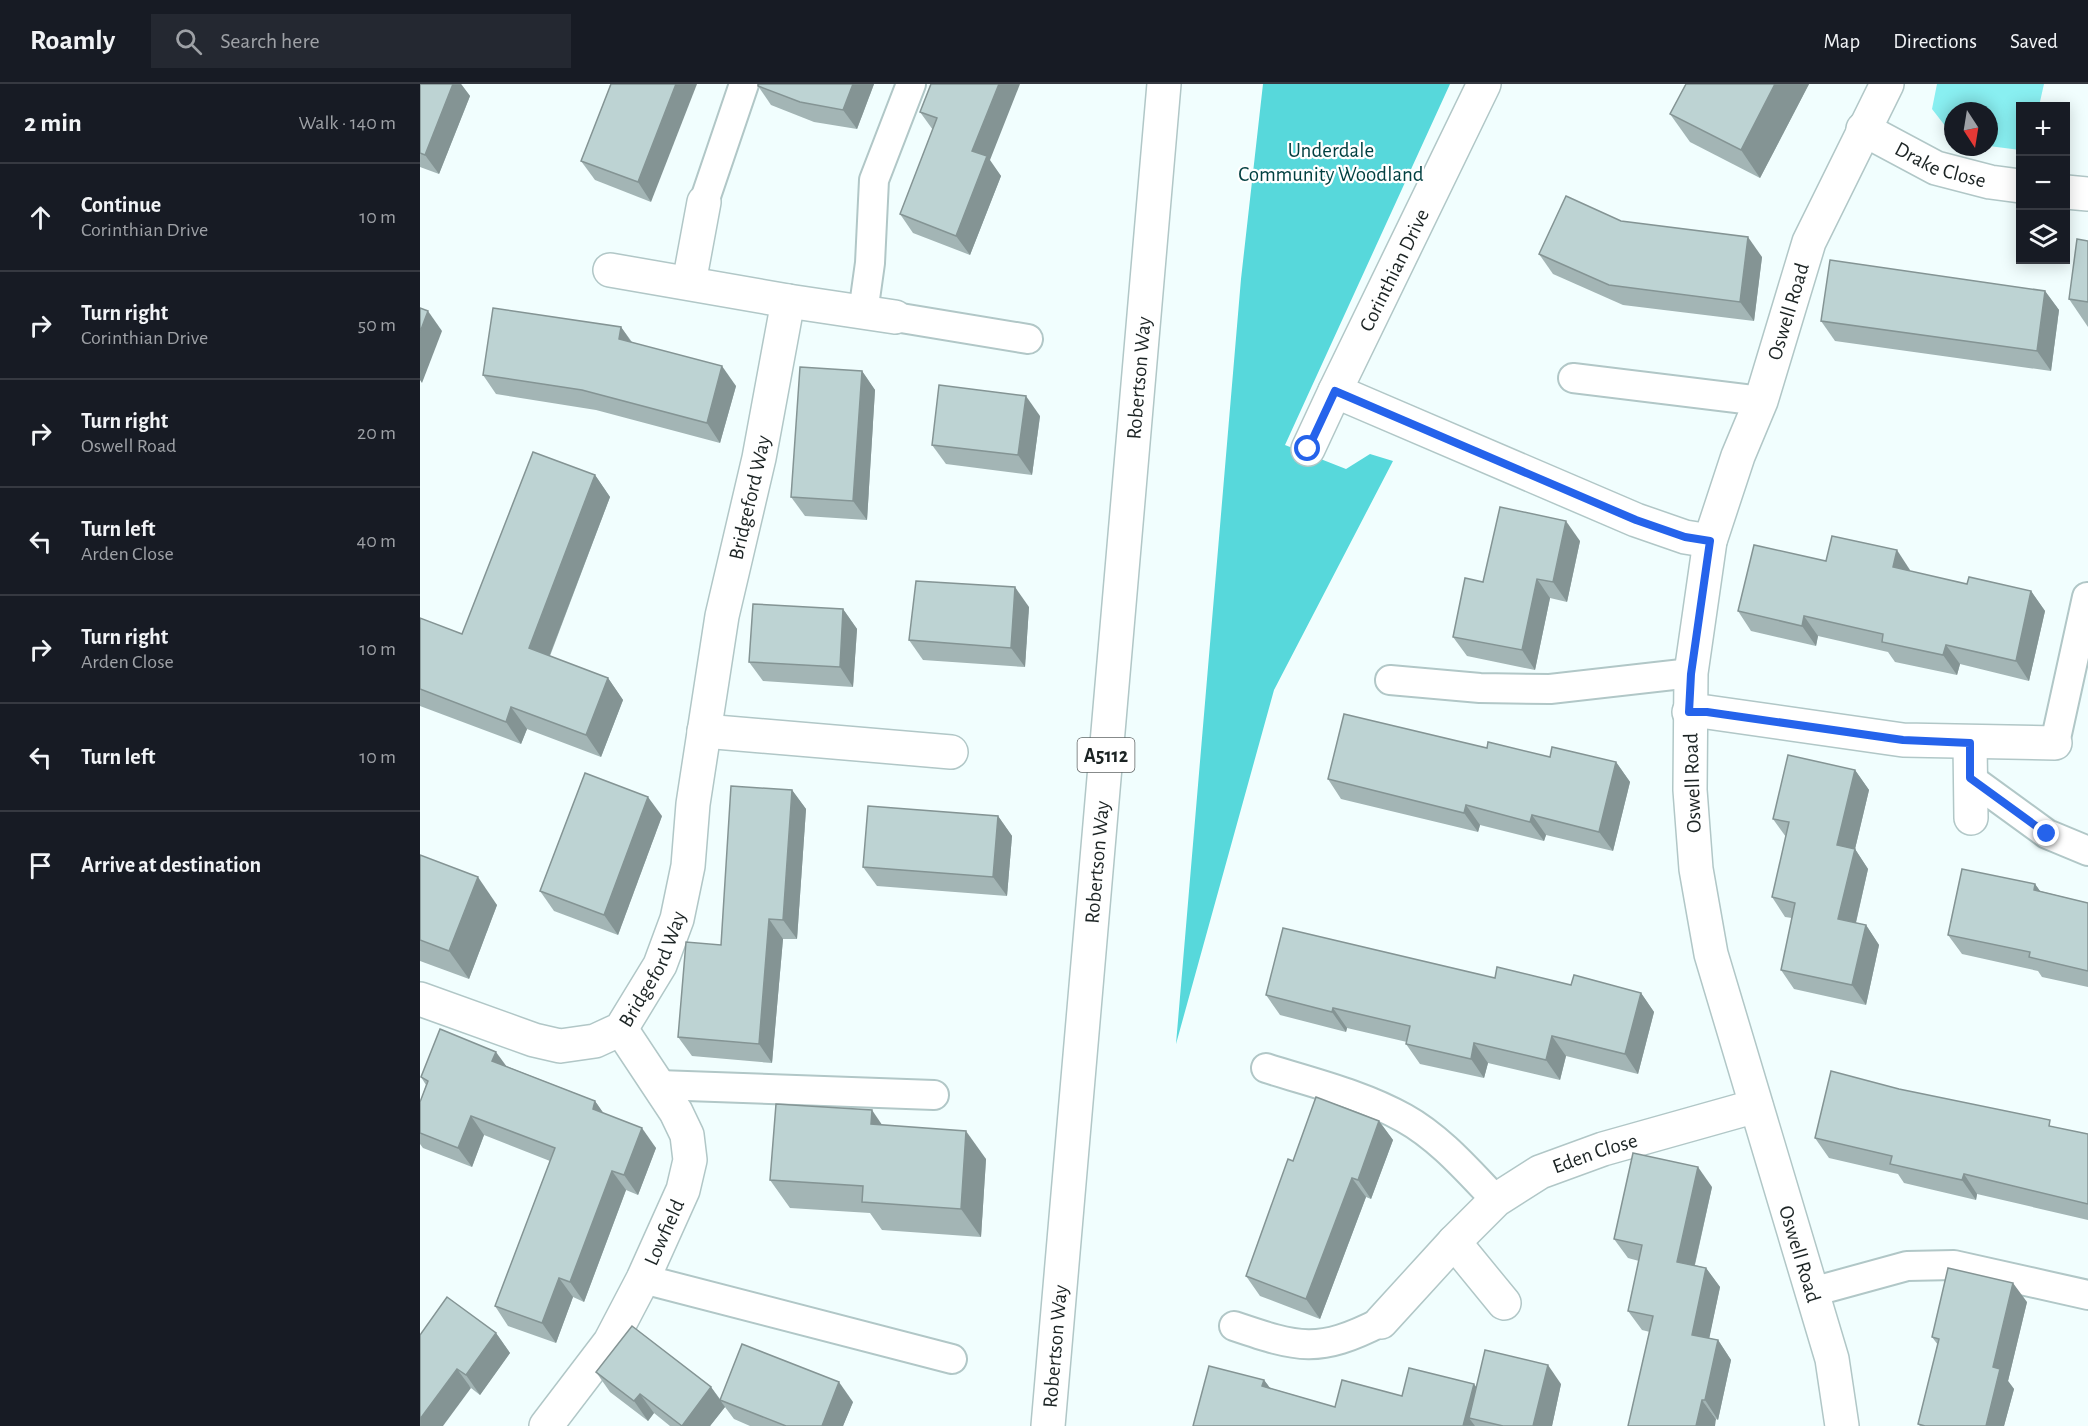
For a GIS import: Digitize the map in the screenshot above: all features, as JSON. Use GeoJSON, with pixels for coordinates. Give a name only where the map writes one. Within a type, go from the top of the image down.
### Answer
{"type":"FeatureCollection","features":[{"type":"Feature","properties":{"kind":"street","name":"Robertson Way"},"geometry":{"type":"LineString","coordinates":[[1048,1426],[1164,84]]}},
{"type":"Feature","properties":{"kind":"street","name":"Corinthian Drive"},"geometry":{"type":"LineString","coordinates":[[1308,449],[1484,84]]}},
{"type":"Feature","properties":{"kind":"street","name":"Oswell Road"},"geometry":{"type":"LineString","coordinates":[[1842,1426],[1832,1359],[1709,944],[1696,869],[1690,790],[1689,712],[1691,674],[1710,541],[1738,456],[1761,401],[1809,242],[1887,84]]}},
{"type":"Feature","properties":{"kind":"street","name":"Drake Close"},"geometry":{"type":"LineString","coordinates":[[1863,129],[1936,168],[1990,182],[2016,185]]}},
{"type":"Feature","properties":{"kind":"street"},"geometry":{"type":"LineString","coordinates":[[2070,192],[2088,194]]}},
{"type":"Feature","properties":{"kind":"street"},"geometry":{"type":"LineString","coordinates":[[689,283],[704,202]]}},
{"type":"Feature","properties":{"kind":"street"},"geometry":{"type":"LineString","coordinates":[[610,270],[896,317]]}},
{"type":"Feature","properties":{"kind":"street","name":"Bridgeford Way"},"geometry":{"type":"LineString","coordinates":[[420,999],[492,1026],[560,1046],[595,1041],[621,1029],[634,1012],[660,965],[677,919],[688,866],[693,804],[722,616],[759,458],[788,301]]}},
{"type":"Feature","properties":{"kind":"street"},"geometry":{"type":"LineString","coordinates":[[1335,391],[1636,520],[1685,537],[1710,541]]}},
{"type":"Feature","properties":{"kind":"street"},"geometry":{"type":"LineString","coordinates":[[1689,712],[1727,714],[1903,740],[2055,743]]}},
{"type":"Feature","properties":{"kind":"street"},"geometry":{"type":"LineString","coordinates":[[704,731],[951,752]]}},
{"type":"Feature","properties":{"kind":"street"},"geometry":{"type":"LineString","coordinates":[[1970,743],[1971,818]]}},
{"type":"Feature","properties":{"kind":"street","name":"Lowfield"},"geometry":{"type":"LineString","coordinates":[[546,1426],[610,1342],[643,1279],[683,1190],[690,1160],[687,1135],[676,1112],[621,1029]]}},
{"type":"Feature","properties":{"kind":"street","name":"Eden Close"},"geometry":{"type":"LineString","coordinates":[[1381,1322],[1496,1200],[1540,1172],[1756,1106]]}},
{"type":"Feature","properties":{"kind":"street"},"geometry":{"type":"LineString","coordinates":[[1454,1242],[1504,1303]]}},
{"type":"Feature","properties":{"kind":"lane"},"geometry":{"type":"LineString","coordinates":[[704,202],[744,84]]}},
{"type":"Feature","properties":{"kind":"lane"},"geometry":{"type":"LineString","coordinates":[[863,313],[870,263],[874,180],[911,84]]}},
{"type":"Feature","properties":{"kind":"lane"},"geometry":{"type":"LineString","coordinates":[[896,317],[1028,339]]}},
{"type":"Feature","properties":{"kind":"lane"},"geometry":{"type":"LineString","coordinates":[[1573,378],[1761,401]]}},
{"type":"Feature","properties":{"kind":"lane"},"geometry":{"type":"LineString","coordinates":[[2055,743],[2087,597]]}},
{"type":"Feature","properties":{"kind":"lane"},"geometry":{"type":"LineString","coordinates":[[1390,680],[1480,688],[1550,689],[1691,674]]}},
{"type":"Feature","properties":{"kind":"lane"},"geometry":{"type":"LineString","coordinates":[[1970,778],[2047,834],[2088,851]]}},
{"type":"Feature","properties":{"kind":"lane"},"geometry":{"type":"LineString","coordinates":[[1266,1068],[1362,1098],[1406,1119],[1445,1148],[1496,1200]]}},
{"type":"Feature","properties":{"kind":"lane"},"geometry":{"type":"LineString","coordinates":[[659,1085],[934,1095]]}},
{"type":"Feature","properties":{"kind":"lane"},"geometry":{"type":"LineString","coordinates":[[1812,1292],[1907,1266],[1954,1265],[2088,1294]]}},
{"type":"Feature","properties":{"kind":"lane"},"geometry":{"type":"LineString","coordinates":[[643,1279],[952,1359]]}},
{"type":"Feature","properties":{"kind":"lane"},"geometry":{"type":"LineString","coordinates":[[1234,1326],[1284,1343],[1312,1345],[1346,1340],[1381,1322]]}},
{"type":"Feature","properties":{"kind":"shaded area"},"geometry":{"type":"Polygon","coordinates":[[[1937,84],[2044,84],[2040,102],[2016,102],[2016,149],[1998,147],[1998,102],[1944,102],[1944,124],[1932,109],[1937,84]]]}},
{"type":"Feature","properties":{"kind":"green space","name":"Underdale Community Woodland"},"geometry":{"type":"Polygon","coordinates":[[[1263,84],[1450,84],[1285,445],[1346,469],[1370,454],[1393,461],[1274,690],[1176,1044],[1241,279],[1263,84]]]}},
{"type":"Feature","properties":{"kind":"building"},"geometry":{"type":"Polygon","coordinates":[[[420,84],[453,84],[425,155],[420,153],[420,84]]]}},
{"type":"Feature","properties":{"kind":"building"},"geometry":{"type":"Polygon","coordinates":[[[611,84],[676,84],[638,182],[581,161],[611,84]]]}},
{"type":"Feature","properties":{"kind":"building"},"geometry":{"type":"Polygon","coordinates":[[[758,84],[853,84],[843,110],[800,102],[758,86],[758,84]]]}},
{"type":"Feature","properties":{"kind":"building"},"geometry":{"type":"Polygon","coordinates":[[[931,84],[999,84],[972,151],[987,156],[956,236],[900,214],[937,118],[920,112],[931,84]]]}},
{"type":"Feature","properties":{"kind":"building"},"geometry":{"type":"Polygon","coordinates":[[[1686,84],[1775,84],[1741,150],[1670,114],[1686,84]]]}},
{"type":"Feature","properties":{"kind":"building"},"geometry":{"type":"Polygon","coordinates":[[[1566,196],[1621,221],[1748,237],[1740,302],[1609,285],[1539,254],[1566,196]]]}},
{"type":"Feature","properties":{"kind":"building"},"geometry":{"type":"Polygon","coordinates":[[[2077,239],[2088,241],[2088,302],[2069,299],[2077,239]]]}},
{"type":"Feature","properties":{"kind":"building"},"geometry":{"type":"Polygon","coordinates":[[[1830,260],[2045,291],[2037,351],[1821,321],[1830,260]]]}},
{"type":"Feature","properties":{"kind":"building"},"geometry":{"type":"Polygon","coordinates":[[[420,308],[428,311],[420,332],[420,308]]]}},
{"type":"Feature","properties":{"kind":"building"},"geometry":{"type":"Polygon","coordinates":[[[493,308],[621,327],[619,339],[722,366],[707,423],[582,390],[483,375],[493,308]]]}},
{"type":"Feature","properties":{"kind":"building"},"geometry":{"type":"Polygon","coordinates":[[[800,367],[862,371],[853,501],[791,497],[800,367]]]}},
{"type":"Feature","properties":{"kind":"building"},"geometry":{"type":"Polygon","coordinates":[[[939,385],[1026,396],[1018,455],[932,445],[939,385]]]}},
{"type":"Feature","properties":{"kind":"building"},"geometry":{"type":"Polygon","coordinates":[[[533,452],[595,475],[529,648],[608,678],[586,735],[511,707],[506,722],[420,689],[420,618],[462,634],[533,452]]]}},
{"type":"Feature","properties":{"kind":"building"},"geometry":{"type":"Polygon","coordinates":[[[1500,507],[1566,521],[1553,582],[1537,579],[1522,650],[1453,637],[1465,578],[1483,582],[1500,507]]]}},
{"type":"Feature","properties":{"kind":"building"},"geometry":{"type":"Polygon","coordinates":[[[1832,536],[1897,550],[1893,567],[1967,584],[1969,577],[2031,591],[2016,661],[1946,645],[1943,655],[1882,642],[1883,634],[1804,616],[1802,626],[1738,611],[1754,545],[1826,561],[1832,536]]]}},
{"type":"Feature","properties":{"kind":"building"},"geometry":{"type":"Polygon","coordinates":[[[916,581],[1015,587],[1011,648],[909,640],[916,581]]]}},
{"type":"Feature","properties":{"kind":"building"},"geometry":{"type":"Polygon","coordinates":[[[753,604],[843,609],[840,667],[749,662],[753,604]]]}},
{"type":"Feature","properties":{"kind":"building"},"geometry":{"type":"Polygon","coordinates":[[[1344,714],[1487,748],[1488,742],[1550,757],[1552,747],[1616,762],[1599,832],[1532,815],[1530,822],[1466,805],[1464,813],[1328,779],[1344,714]]]}},
{"type":"Feature","properties":{"kind":"building"},"geometry":{"type":"Polygon","coordinates":[[[1788,755],[1855,770],[1837,845],[1855,849],[1838,919],[1866,925],[1852,985],[1781,970],[1795,903],[1772,897],[1789,822],[1773,819],[1788,755]]]}},
{"type":"Feature","properties":{"kind":"building"},"geometry":{"type":"Polygon","coordinates":[[[585,773],[648,797],[604,915],[540,891],[585,773]]]}},
{"type":"Feature","properties":{"kind":"building"},"geometry":{"type":"Polygon","coordinates":[[[731,786],[792,790],[783,920],[769,919],[759,1044],[678,1037],[686,942],[721,945],[731,786]]]}},
{"type":"Feature","properties":{"kind":"building"},"geometry":{"type":"Polygon","coordinates":[[[868,806],[998,816],[993,877],[863,867],[868,806]]]}},
{"type":"Feature","properties":{"kind":"building"},"geometry":{"type":"Polygon","coordinates":[[[420,855],[478,877],[449,951],[420,940],[420,855]]]}},
{"type":"Feature","properties":{"kind":"building"},"geometry":{"type":"Polygon","coordinates":[[[1962,869],[2035,884],[2034,890],[2088,903],[2088,971],[2029,957],[2030,952],[1948,935],[1962,869]]]}},
{"type":"Feature","properties":{"kind":"building"},"geometry":{"type":"Polygon","coordinates":[[[1283,928],[1495,978],[1497,967],[1571,985],[1574,975],[1641,993],[1625,1054],[1552,1036],[1546,1060],[1474,1043],[1471,1059],[1406,1044],[1410,1026],[1333,1008],[1332,1012],[1266,995],[1283,928]]]}},
{"type":"Feature","properties":{"kind":"building"},"geometry":{"type":"Polygon","coordinates":[[[440,1029],[496,1052],[492,1061],[595,1101],[593,1109],[642,1128],[624,1175],[612,1171],[570,1282],[559,1278],[542,1323],[495,1306],[555,1148],[471,1116],[458,1148],[420,1133],[420,1102],[428,1081],[421,1077],[440,1029]]]}},
{"type":"Feature","properties":{"kind":"building"},"geometry":{"type":"Polygon","coordinates":[[[1831,1071],[1899,1089],[2050,1120],[2049,1126],[2088,1134],[2088,1204],[1964,1174],[1962,1180],[1890,1164],[1892,1156],[1815,1138],[1831,1071]]]}},
{"type":"Feature","properties":{"kind":"building"},"geometry":{"type":"Polygon","coordinates":[[[1316,1097],[1379,1121],[1358,1180],[1352,1178],[1306,1299],[1246,1276],[1288,1159],[1293,1161],[1316,1097]]]}},
{"type":"Feature","properties":{"kind":"building"},"geometry":{"type":"Polygon","coordinates":[[[776,1104],[872,1110],[871,1124],[966,1131],[961,1209],[862,1202],[863,1186],[770,1180],[776,1104]]]}},
{"type":"Feature","properties":{"kind":"building"},"geometry":{"type":"Polygon","coordinates":[[[1633,1153],[1698,1167],[1677,1262],[1706,1268],[1692,1335],[1718,1340],[1705,1400],[1702,1400],[1696,1426],[1628,1426],[1653,1316],[1628,1311],[1642,1245],[1614,1239],[1633,1153]]]}},
{"type":"Feature","properties":{"kind":"building"},"geometry":{"type":"Polygon","coordinates":[[[1948,1268],[2013,1283],[1993,1367],[2000,1369],[1986,1426],[1918,1424],[1939,1339],[1932,1337],[1948,1268]]]}},
{"type":"Feature","properties":{"kind":"building"},"geometry":{"type":"Polygon","coordinates":[[[447,1297],[496,1333],[466,1375],[457,1369],[420,1419],[420,1335],[447,1297]]]}},
{"type":"Feature","properties":{"kind":"building"},"geometry":{"type":"Polygon","coordinates":[[[632,1326],[711,1387],[682,1426],[640,1394],[634,1401],[596,1372],[632,1326]]]}},
{"type":"Feature","properties":{"kind":"building"},"geometry":{"type":"Polygon","coordinates":[[[742,1344],[839,1382],[822,1426],[786,1426],[720,1400],[742,1344]]]}},
{"type":"Feature","properties":{"kind":"building"},"geometry":{"type":"Polygon","coordinates":[[[1485,1350],[1548,1365],[1533,1426],[1503,1426],[1469,1418],[1485,1350]]]}},
{"type":"Feature","properties":{"kind":"building"},"geometry":{"type":"Polygon","coordinates":[[[1209,1366],[1264,1380],[1262,1386],[1335,1407],[1342,1380],[1402,1396],[1409,1368],[1474,1384],[1463,1426],[1193,1426],[1209,1366]]]}},
{"type":"Feature","properties":{"kind":"route"},"geometry":{"type":"LineString","coordinates":[[1308,449],[1335,391],[1362,404],[1434,431],[1636,520],[1685,537],[1710,541],[1700,596],[1689,712],[1707,712],[1903,740],[1970,743],[1970,778],[2047,834]]}}]}
